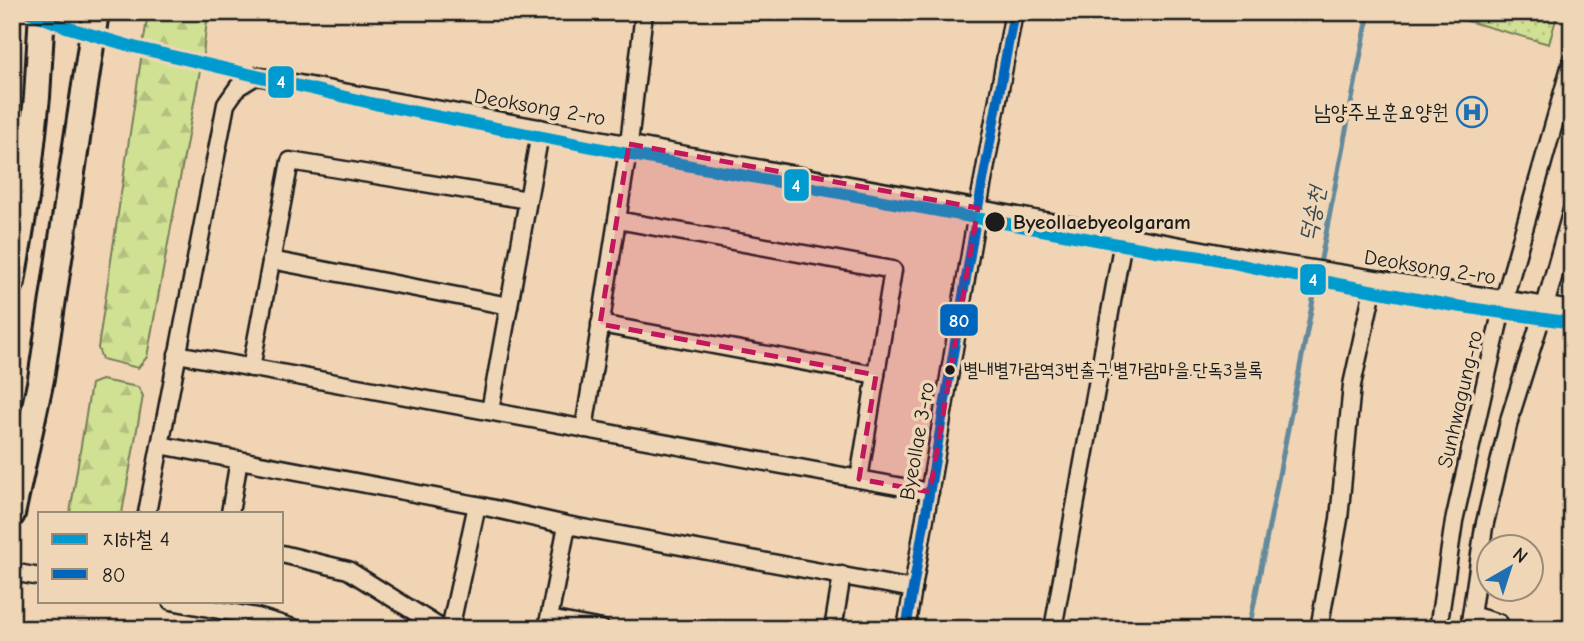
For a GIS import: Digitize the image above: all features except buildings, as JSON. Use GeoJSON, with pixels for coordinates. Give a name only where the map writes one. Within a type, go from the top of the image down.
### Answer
{"type":"FeatureCollection","features":[{"type":"Feature","properties":{"kind":"highway"},"geometry":{"type":"LineString","coordinates":[[12,282],[26,198],[37,97],[42,12]]}},
{"type":"Feature","properties":{"kind":"highway"},"geometry":{"type":"LineString","coordinates":[[12,514],[41,379],[96,12]]}},
{"type":"Feature","properties":{"kind":"street"},"geometry":{"type":"LineString","coordinates":[[584,429],[629,144],[645,12]]}},
{"type":"Feature","properties":{"kind":"street","name":"Byeollae 3-ro"},"geometry":{"type":"LineString","coordinates":[[906,629],[1014,12]]}},
{"type":"Feature","properties":{"kind":"street","name":"Sunhwagung-ro"},"geometry":{"type":"LineString","coordinates":[[1438,629],[1454,521],[1504,300],[1572,60]]}},
{"type":"Feature","properties":{"kind":"street","name":"Deoksong 2-ro"},"geometry":{"type":"LineString","coordinates":[[147,512],[226,104],[238,87],[256,76],[1350,276],[1572,310]]}},
{"type":"Feature","properties":{"kind":"street"},"geometry":{"type":"LineString","coordinates":[[490,411],[541,128]]}},
{"type":"Feature","properties":{"kind":"street"},"geometry":{"type":"LineString","coordinates":[[251,368],[290,161],[528,200]]}},
{"type":"Feature","properties":{"kind":"street"},"geometry":{"type":"LineString","coordinates":[[1502,629],[1499,623],[1470,622],[1483,527],[1510,417],[1572,210]]}},
{"type":"Feature","properties":{"kind":"street"},"geometry":{"type":"LineString","coordinates":[[617,220],[893,270],[859,479]]}},
{"type":"Feature","properties":{"kind":"street"},"geometry":{"type":"LineString","coordinates":[[1053,629],[1124,235]]}},
{"type":"Feature","properties":{"kind":"street"},"geometry":{"type":"LineString","coordinates":[[271,260],[509,306]]}},
{"type":"Feature","properties":{"kind":"street"},"geometry":{"type":"LineString","coordinates":[[1319,629],[1339,519],[1352,385],[1375,279]]}},
{"type":"Feature","properties":{"kind":"street"},"geometry":{"type":"LineString","coordinates":[[600,324],[876,375]]}},
{"type":"Feature","properties":{"kind":"street"},"geometry":{"type":"LineString","coordinates":[[177,354],[930,492]]}},
{"type":"Feature","properties":{"kind":"street"},"geometry":{"type":"LineString","coordinates":[[160,445],[477,505],[567,525],[913,589]]}},
{"type":"Feature","properties":{"kind":"street"},"geometry":{"type":"LineString","coordinates":[[230,512],[239,460]]}},
{"type":"Feature","properties":{"kind":"street"},"geometry":{"type":"LineString","coordinates":[[450,629],[477,505]]}},
{"type":"Feature","properties":{"kind":"street"},"geometry":{"type":"LineString","coordinates":[[567,525],[548,624],[602,629]]}},
{"type":"Feature","properties":{"kind":"street"},"geometry":{"type":"LineString","coordinates":[[284,554],[348,570],[442,629]]}},
{"type":"Feature","properties":{"kind":"street"},"geometry":{"type":"LineString","coordinates":[[12,572],[38,577]]}},
{"type":"Feature","properties":{"kind":"street"},"geometry":{"type":"LineString","coordinates":[[833,629],[842,575]]}},
{"type":"Feature","properties":{"kind":"street"},"geometry":{"type":"LineString","coordinates":[[176,602],[257,617],[297,629]]}},
{"type":"Feature","properties":{"kind":"highlighted area"},"geometry":{"type":"Polygon","coordinates":[[[629,144],[978,208],[930,492],[859,479],[876,375],[600,324],[629,144]]]}},
{"type":"Feature","properties":{"kind":"green space"},"geometry":{"type":"Polygon","coordinates":[[[148,12],[208,12],[203,54],[147,357],[138,368],[102,359],[98,348],[148,12]]]}},
{"type":"Feature","properties":{"kind":"green space"},"geometry":{"type":"Polygon","coordinates":[[[1435,12],[1558,12],[1549,44],[1435,12]]]}},
{"type":"Feature","properties":{"kind":"green space"},"geometry":{"type":"Polygon","coordinates":[[[101,380],[138,387],[143,396],[122,512],[70,512],[91,384],[101,380]]]}},
{"type":"Feature","properties":{"kind":"waterway","name":"덕송천"},"geometry":{"type":"LineString","coordinates":[[1249,629],[1369,12]]}},
{"type":"Feature","properties":{"kind":"metro line","name":"4"},"geometry":{"type":"LineString","coordinates":[[28,12],[66,27],[134,47],[375,104],[653,159],[1156,251],[1210,258],[1449,305],[1572,323]]}},
{"type":"Feature","properties":{"kind":"transit line","name":"80"},"geometry":{"type":"LineString","coordinates":[[906,629],[1014,12]]}},
{"type":"Feature","properties":{"kind":"place","name":"남양주보훈요양원"},"geometry":{"type":"Point","coordinates":[1472,112]}},
{"type":"Feature","properties":{"kind":"place","name":"Byeollaebyeolgaram"},"geometry":{"type":"Point","coordinates":[995,222]}},
{"type":"Feature","properties":{"kind":"place","name":"별내별가람역3번출구.별가람마을.단독3블록"},"geometry":{"type":"Point","coordinates":[950,370]}}]}
